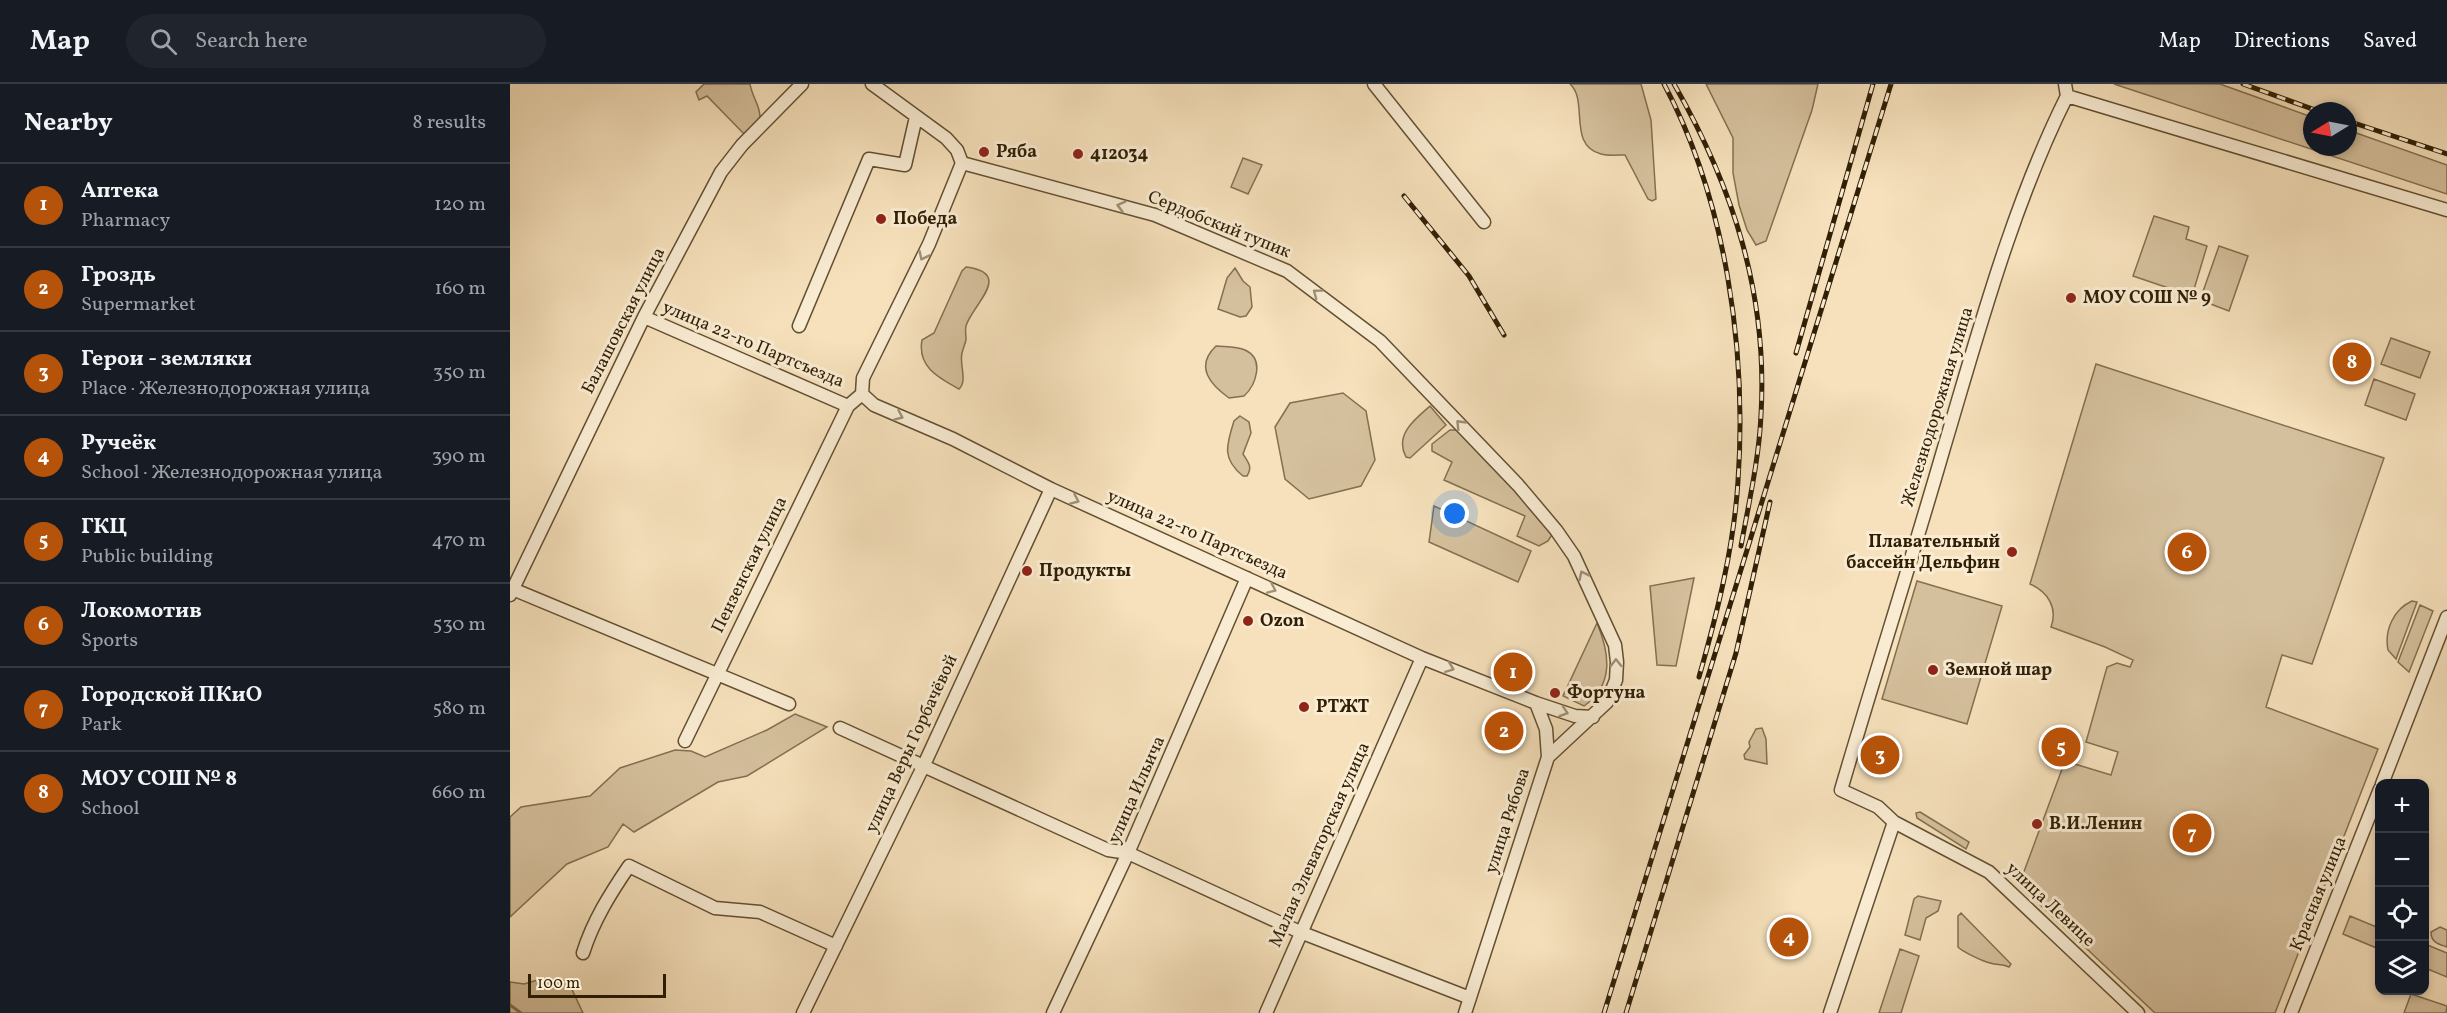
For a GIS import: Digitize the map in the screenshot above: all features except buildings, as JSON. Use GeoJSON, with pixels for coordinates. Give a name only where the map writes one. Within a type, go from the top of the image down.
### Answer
{"type":"FeatureCollection","features":[{"type":"Feature","properties":{"kind":"street","name":"Балашовская улица"},"geometry":{"type":"LineString","coordinates":[[511,590],[644,317],[721,172],[742,145],[802,84]]}},
{"type":"Feature","properties":{"kind":"street"},"geometry":{"type":"LineString","coordinates":[[872,84],[946,138],[957,150],[962,163]]}},
{"type":"Feature","properties":{"kind":"street"},"geometry":{"type":"LineString","coordinates":[[1374,84],[1484,222]]}},
{"type":"Feature","properties":{"kind":"street"},"geometry":{"type":"LineString","coordinates":[[2066,90],[2447,210]]}},
{"type":"Feature","properties":{"kind":"street","name":"Железнодорожная улица"},"geometry":{"type":"LineString","coordinates":[[1894,822],[1878,807],[1841,790],[1983,315],[2066,90]]}},
{"type":"Feature","properties":{"kind":"street"},"geometry":{"type":"LineString","coordinates":[[799,326],[869,159],[905,165],[916,117]]}},
{"type":"Feature","properties":{"kind":"street","name":"улица 22-го Партсъезда"},"geometry":{"type":"LineString","coordinates":[[962,163],[929,244],[863,378],[862,394],[874,405],[952,440],[1051,489],[1422,658],[1536,703],[1575,716],[1593,717]]}},
{"type":"Feature","properties":{"kind":"street","name":"Сердобский тупик"},"geometry":{"type":"LineString","coordinates":[[962,163],[1155,215],[1287,271],[1380,341],[1518,485],[1556,530],[1574,556],[1609,627]]}},
{"type":"Feature","properties":{"kind":"street","name":"улица 22-го Партсъезда"},"geometry":{"type":"LineString","coordinates":[[644,317],[848,406]]}},
{"type":"Feature","properties":{"kind":"street"},"geometry":{"type":"LineString","coordinates":[[848,406],[862,394]]}},
{"type":"Feature","properties":{"kind":"street","name":"Пензенская улица"},"geometry":{"type":"LineString","coordinates":[[685,741],[848,406]]}},
{"type":"Feature","properties":{"kind":"street","name":"улица Веры Горбачёвой"},"geometry":{"type":"LineString","coordinates":[[803,1013],[922,767],[1051,489]]}},
{"type":"Feature","properties":{"kind":"street","name":"улица Ильича"},"geometry":{"type":"LineString","coordinates":[[1053,1013],[1128,853],[1247,578]]}},
{"type":"Feature","properties":{"kind":"street"},"geometry":{"type":"LineString","coordinates":[[511,590],[789,704]]}},
{"type":"Feature","properties":{"kind":"street"},"geometry":{"type":"LineString","coordinates":[[2384,779],[2443,641],[2447,617]]}},
{"type":"Feature","properties":{"kind":"street","name":"улица Рябова"},"geometry":{"type":"LineString","coordinates":[[1465,1013],[1548,757],[1607,702],[1616,680],[1615,645],[1609,627]]}},
{"type":"Feature","properties":{"kind":"street","name":"Малая Элеваторская улица"},"geometry":{"type":"LineString","coordinates":[[1266,1013],[1422,658]]}},
{"type":"Feature","properties":{"kind":"street"},"geometry":{"type":"LineString","coordinates":[[1536,703],[1546,729],[1548,757]]}},
{"type":"Feature","properties":{"kind":"street"},"geometry":{"type":"LineString","coordinates":[[840,728],[1108,850],[1128,853],[1300,932],[1470,998]]}},
{"type":"Feature","properties":{"kind":"street","name":"Красная улица"},"geometry":{"type":"LineString","coordinates":[[2291,1013],[2375,799]]}},
{"type":"Feature","properties":{"kind":"street"},"geometry":{"type":"LineString","coordinates":[[1830,1013],[1894,822]]}},
{"type":"Feature","properties":{"kind":"street","name":"улица Левице"},"geometry":{"type":"LineString","coordinates":[[1894,822],[1989,872],[2138,1013]]}},
{"type":"Feature","properties":{"kind":"street"},"geometry":{"type":"LineString","coordinates":[[583,953],[588,935],[604,903],[629,866],[715,908],[760,912],[836,946]]}},
{"type":"Feature","properties":{"kind":"shaded area"},"geometry":{"type":"Polygon","coordinates":[[[704,84],[750,84],[760,117],[745,135],[707,96],[699,100],[696,92],[704,84]]]}},
{"type":"Feature","properties":{"kind":"shaded area"},"geometry":{"type":"Polygon","coordinates":[[[1570,84],[1641,84],[1651,120],[1656,199],[1652,201],[1648,199],[1625,155],[1601,154],[1584,142],[1578,101],[1570,84]]]}},
{"type":"Feature","properties":{"kind":"shaded area"},"geometry":{"type":"Polygon","coordinates":[[[1706,84],[1818,84],[1812,110],[1766,241],[1756,245],[1747,230],[1739,205],[1733,173],[1733,138],[1706,84]]]}},
{"type":"Feature","properties":{"kind":"shaded area"},"geometry":{"type":"Polygon","coordinates":[[[2114,84],[2220,84],[2303,114],[2303,146],[2114,84]]]}},
{"type":"Feature","properties":{"kind":"shaded area"},"geometry":{"type":"Polygon","coordinates":[[[2357,133],[2447,165],[2447,194],[2332,156],[2357,156],[2357,133]]]}},
{"type":"Feature","properties":{"kind":"shaded area"},"geometry":{"type":"Polygon","coordinates":[[[1243,158],[1262,165],[1248,194],[1231,187],[1243,158]]]}},
{"type":"Feature","properties":{"kind":"shaded area"},"geometry":{"type":"Polygon","coordinates":[[[2154,216],[2189,227],[2186,239],[2207,246],[2192,296],[2133,276],[2154,216]]]}},
{"type":"Feature","properties":{"kind":"shaded area"},"geometry":{"type":"Polygon","coordinates":[[[2219,246],[2248,256],[2229,311],[2200,300],[2219,246]]]}},
{"type":"Feature","properties":{"kind":"shaded area"},"geometry":{"type":"Polygon","coordinates":[[[966,267],[980,270],[987,276],[989,283],[966,326],[966,340],[961,357],[963,382],[959,389],[931,371],[923,358],[921,349],[922,340],[934,333],[962,271],[966,267]]]}},
{"type":"Feature","properties":{"kind":"shaded area"},"geometry":{"type":"Polygon","coordinates":[[[1235,268],[1250,287],[1252,307],[1246,316],[1240,317],[1218,309],[1227,278],[1235,268]]]}},
{"type":"Feature","properties":{"kind":"shaded area"},"geometry":{"type":"Polygon","coordinates":[[[2391,338],[2430,352],[2420,378],[2381,364],[2391,338]]]}},
{"type":"Feature","properties":{"kind":"shaded area"},"geometry":{"type":"Polygon","coordinates":[[[1216,346],[1245,350],[1255,359],[1257,366],[1255,379],[1244,396],[1229,398],[1207,375],[1206,361],[1216,346]]]}},
{"type":"Feature","properties":{"kind":"shaded area"},"geometry":{"type":"Polygon","coordinates":[[[2096,364],[2384,458],[2312,664],[2282,655],[2266,707],[2378,749],[2275,1013],[2155,1013],[2019,885],[2065,761],[2111,775],[2118,752],[2086,742],[2107,667],[2117,663],[2130,667],[2133,660],[2051,627],[2053,613],[2050,601],[2042,591],[2030,584],[2096,364]]]}},
{"type":"Feature","properties":{"kind":"shaded area"},"geometry":{"type":"Polygon","coordinates":[[[2374,379],[2415,394],[2406,420],[2365,405],[2374,379]]]}},
{"type":"Feature","properties":{"kind":"shaded area"},"geometry":{"type":"Polygon","coordinates":[[[1343,393],[1366,411],[1375,460],[1361,486],[1309,499],[1285,479],[1275,427],[1290,403],[1343,393]]]}},
{"type":"Feature","properties":{"kind":"shaded area"},"geometry":{"type":"Polygon","coordinates":[[[1430,406],[1446,425],[1410,458],[1406,457],[1403,449],[1404,435],[1413,422],[1430,406]]]}},
{"type":"Feature","properties":{"kind":"shaded area"},"geometry":{"type":"Polygon","coordinates":[[[1240,416],[1249,422],[1251,433],[1243,454],[1250,467],[1247,476],[1243,476],[1236,470],[1228,452],[1234,421],[1240,416]]]}},
{"type":"Feature","properties":{"kind":"shaded area"},"geometry":{"type":"Polygon","coordinates":[[[1450,430],[1457,430],[1532,508],[1553,533],[1548,541],[1539,546],[1517,536],[1525,516],[1444,480],[1452,462],[1432,451],[1432,444],[1450,430]]]}},
{"type":"Feature","properties":{"kind":"shaded area"},"geometry":{"type":"Polygon","coordinates":[[[1434,506],[1531,551],[1518,582],[1429,542],[1434,506]]]}},
{"type":"Feature","properties":{"kind":"shaded area"},"geometry":{"type":"Polygon","coordinates":[[[1694,578],[1676,666],[1657,665],[1650,586],[1694,578]]]}},
{"type":"Feature","properties":{"kind":"shaded area"},"geometry":{"type":"Polygon","coordinates":[[[1917,581],[2002,606],[1967,724],[1882,699],[1917,581]]]}},
{"type":"Feature","properties":{"kind":"shaded area"},"geometry":{"type":"Polygon","coordinates":[[[2412,601],[2417,602],[2396,659],[2388,650],[2389,628],[2400,609],[2412,601]]]}},
{"type":"Feature","properties":{"kind":"shaded area"},"geometry":{"type":"Polygon","coordinates":[[[2420,605],[2433,611],[2409,672],[2398,662],[2420,605]]]}},
{"type":"Feature","properties":{"kind":"shaded area"},"geometry":{"type":"Polygon","coordinates":[[[1597,623],[1605,646],[1607,668],[1601,689],[1584,706],[1563,696],[1597,623]]]}},
{"type":"Feature","properties":{"kind":"shaded area"},"geometry":{"type":"Polygon","coordinates":[[[795,714],[827,727],[747,776],[718,782],[634,832],[623,824],[608,847],[567,864],[510,917],[510,817],[521,807],[590,796],[620,768],[675,750],[691,751],[705,757],[767,730],[795,714]]]}},
{"type":"Feature","properties":{"kind":"shaded area"},"geometry":{"type":"Polygon","coordinates":[[[1762,728],[1766,739],[1767,764],[1745,759],[1744,755],[1750,747],[1749,742],[1756,729],[1762,728]]]}},
{"type":"Feature","properties":{"kind":"shaded area"},"geometry":{"type":"Polygon","coordinates":[[[1920,812],[1969,842],[1966,849],[1917,818],[1916,813],[1920,812]]]}},
{"type":"Feature","properties":{"kind":"shaded area"},"geometry":{"type":"Polygon","coordinates":[[[1918,896],[1941,901],[1938,911],[1926,918],[1920,940],[1905,935],[1914,899],[1918,896]]]}},
{"type":"Feature","properties":{"kind":"shaded area"},"geometry":{"type":"Polygon","coordinates":[[[1961,913],[2011,964],[2009,967],[1982,960],[1958,947],[1958,916],[1961,913]]]}},
{"type":"Feature","properties":{"kind":"shaded area"},"geometry":{"type":"Polygon","coordinates":[[[2350,916],[2375,926],[2375,947],[2343,934],[2350,916]]]}},
{"type":"Feature","properties":{"kind":"shaded area"},"geometry":{"type":"Polygon","coordinates":[[[2440,927],[2447,930],[2447,947],[2432,939],[2431,932],[2440,927]]]}},
{"type":"Feature","properties":{"kind":"shaded area"},"geometry":{"type":"Polygon","coordinates":[[[2429,946],[2447,953],[2447,977],[2429,970],[2429,946]]]}},
{"type":"Feature","properties":{"kind":"shaded area"},"geometry":{"type":"Polygon","coordinates":[[[1900,949],[1919,956],[1901,1013],[1879,1013],[1900,949]]]}},
{"type":"Feature","properties":{"kind":"shaded area"},"geometry":{"type":"Polygon","coordinates":[[[541,979],[568,981],[583,1013],[510,1013],[510,982],[524,984],[541,979]]]}},
{"type":"Feature","properties":{"kind":"shaded area"},"geometry":{"type":"Polygon","coordinates":[[[2411,995],[2447,1006],[2446,1013],[2404,1013],[2411,995]]]}},
{"type":"Feature","properties":{"kind":"waterway"},"geometry":{"type":"LineString","coordinates":[[510,1005],[521,1013]]}},
{"type":"Feature","properties":{"kind":"railway"},"geometry":{"type":"LineString","coordinates":[[1664,84],[1685,129],[1703,177],[1717,226],[1728,277],[1739,380],[1740,431],[1733,531],[1718,605],[1699,677]]}},
{"type":"Feature","properties":{"kind":"railway"},"geometry":{"type":"LineString","coordinates":[[1674,84],[1695,123],[1729,202],[1752,284],[1759,327],[1762,370],[1760,431],[1741,546]]}},
{"type":"Feature","properties":{"kind":"railway"},"geometry":{"type":"LineString","coordinates":[[1796,353],[1873,84]]}},
{"type":"Feature","properties":{"kind":"railway"},"geometry":{"type":"LineString","coordinates":[[1604,1013],[1891,84]]}},
{"type":"Feature","properties":{"kind":"railway"},"geometry":{"type":"LineString","coordinates":[[2243,84],[2303,106]]}},
{"type":"Feature","properties":{"kind":"railway"},"geometry":{"type":"LineString","coordinates":[[2357,124],[2447,154]]}},
{"type":"Feature","properties":{"kind":"railway"},"geometry":{"type":"LineString","coordinates":[[1404,196],[1469,276],[1504,335]]}},
{"type":"Feature","properties":{"kind":"railway"},"geometry":{"type":"LineString","coordinates":[[1626,1013],[1736,653],[1770,502]]}},
{"type":"Feature","properties":{"kind":"place","name":"Ряба"},"geometry":{"type":"Point","coordinates":[984,152]}},
{"type":"Feature","properties":{"kind":"place","name":"412034"},"geometry":{"type":"Point","coordinates":[1078,154]}},
{"type":"Feature","properties":{"kind":"place","name":"Победа"},"geometry":{"type":"Point","coordinates":[881,219]}},
{"type":"Feature","properties":{"kind":"place","name":"МОУ СОШ № 9"},"geometry":{"type":"Point","coordinates":[2071,298]}},
{"type":"Feature","properties":{"kind":"place","name":"МОУ СОШ № 8"},"geometry":{"type":"Point","coordinates":[2352,362]}},
{"type":"Feature","properties":{"kind":"place","name":"Плавательный бассейн Дельфин"},"geometry":{"type":"Point","coordinates":[2012,552]}},
{"type":"Feature","properties":{"kind":"place","name":"Локомотив"},"geometry":{"type":"Point","coordinates":[2187,552]}},
{"type":"Feature","properties":{"kind":"place","name":"Продукты"},"geometry":{"type":"Point","coordinates":[1027,571]}},
{"type":"Feature","properties":{"kind":"place","name":"Ozon"},"geometry":{"type":"Point","coordinates":[1248,621]}},
{"type":"Feature","properties":{"kind":"place","name":"Земной шар"},"geometry":{"type":"Point","coordinates":[1933,670]}},
{"type":"Feature","properties":{"kind":"place","name":"Аптека"},"geometry":{"type":"Point","coordinates":[1513,672]}},
{"type":"Feature","properties":{"kind":"place","name":"Фортуна"},"geometry":{"type":"Point","coordinates":[1555,693]}},
{"type":"Feature","properties":{"kind":"place","name":"РТЖТ"},"geometry":{"type":"Point","coordinates":[1304,707]}},
{"type":"Feature","properties":{"kind":"place","name":"Гроздь"},"geometry":{"type":"Point","coordinates":[1504,731]}},
{"type":"Feature","properties":{"kind":"place","name":"ГКЦ"},"geometry":{"type":"Point","coordinates":[2061,747]}},
{"type":"Feature","properties":{"kind":"place","name":"Герои - земляки"},"geometry":{"type":"Point","coordinates":[1880,755]}},
{"type":"Feature","properties":{"kind":"place","name":"В.И.Ленин"},"geometry":{"type":"Point","coordinates":[2037,824]}},
{"type":"Feature","properties":{"kind":"place","name":"Городской ПКиО"},"geometry":{"type":"Point","coordinates":[2192,833]}},
{"type":"Feature","properties":{"kind":"place","name":"Ручеёк"},"geometry":{"type":"Point","coordinates":[1789,937]}}]}
